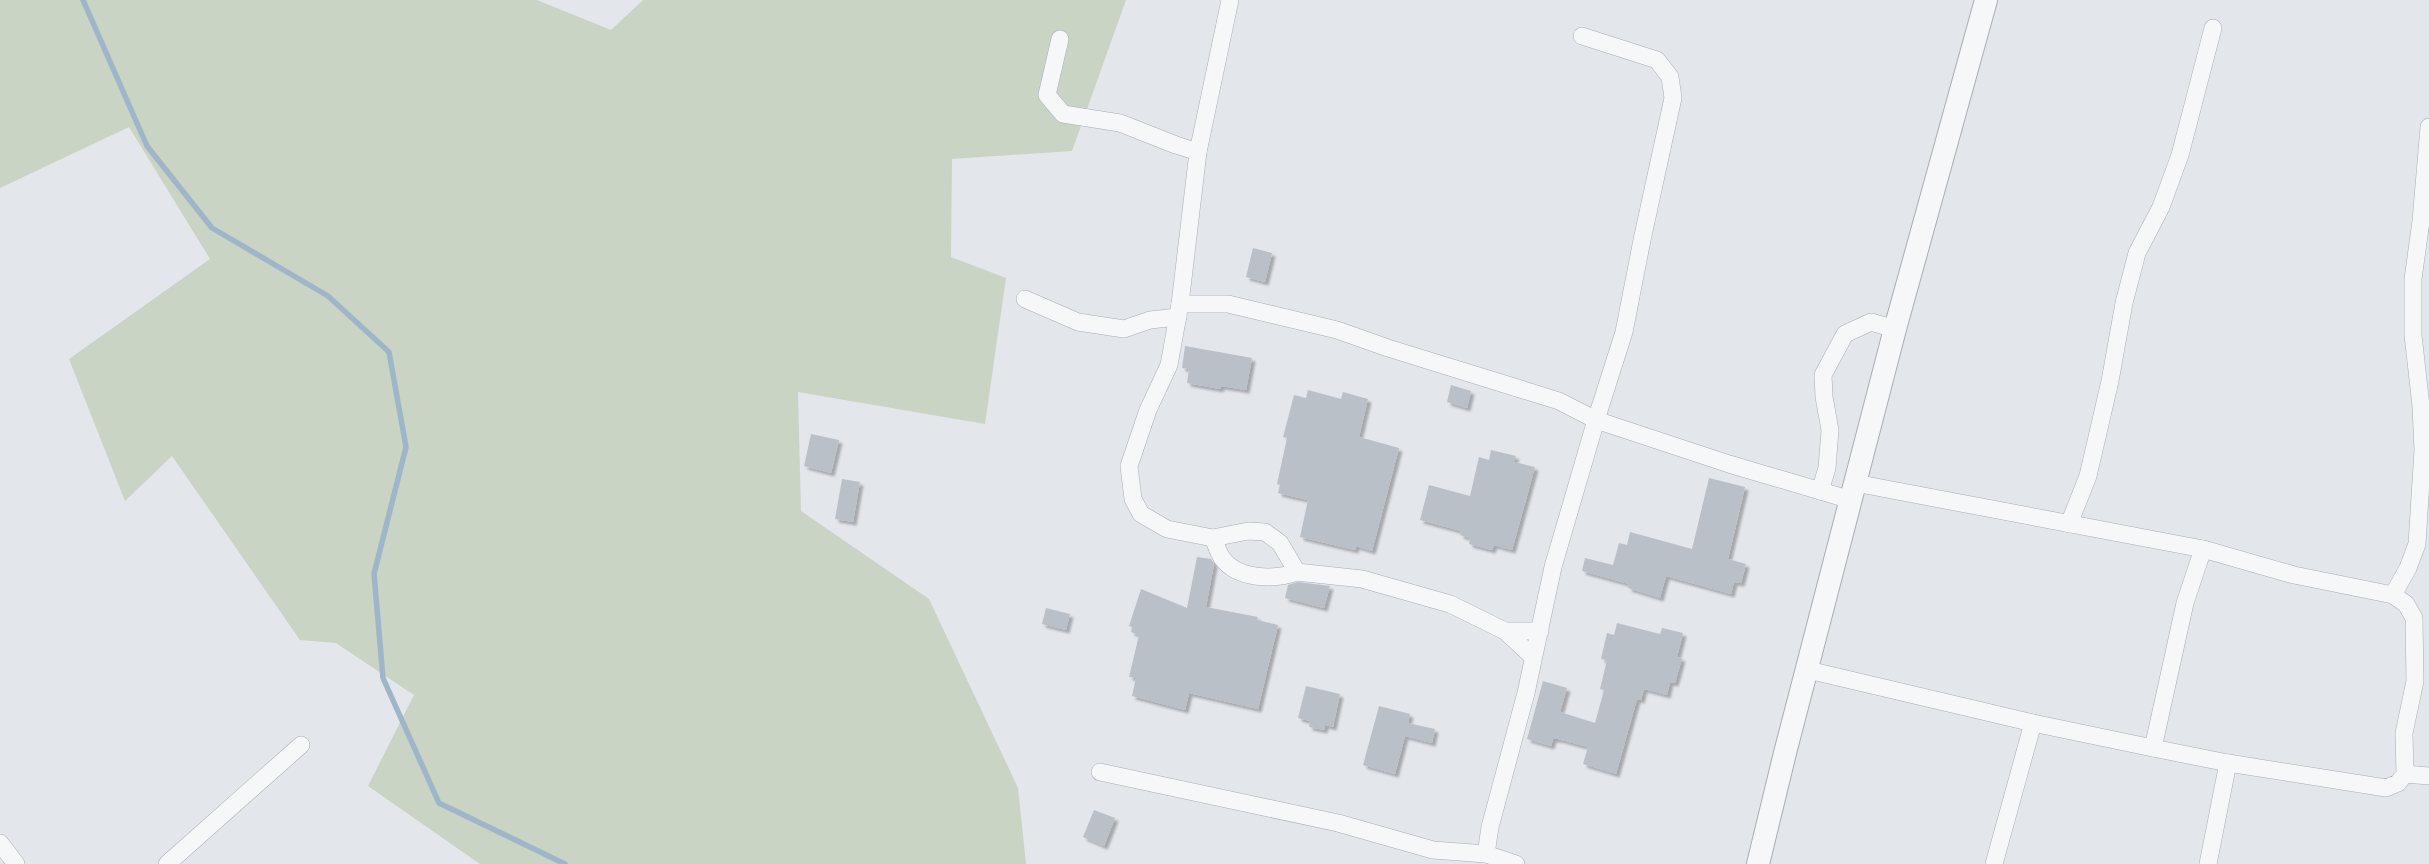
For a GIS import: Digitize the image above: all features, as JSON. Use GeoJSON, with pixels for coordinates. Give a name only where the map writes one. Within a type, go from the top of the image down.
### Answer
{"type":"FeatureCollection","features":[{"type":"Feature","properties":{"kind":"street"},"geometry":{"type":"LineString","coordinates":[[1230,0],[1198,152],[1179,310],[1169,365],[1148,410],[1129,466],[1133,499],[1141,514],[1167,529],[1213,538],[1248,531],[1265,532],[1280,543],[1297,572]]}},
{"type":"Feature","properties":{"kind":"street"},"geometry":{"type":"LineString","coordinates":[[1758,864],[1784,753],[1808,670],[1895,329],[1986,0]]}},
{"type":"Feature","properties":{"kind":"street"},"geometry":{"type":"LineString","coordinates":[[2069,524],[2088,476],[2110,381],[2124,303],[2137,254],[2161,207],[2180,155],[2213,28]]}},
{"type":"Feature","properties":{"kind":"street"},"geometry":{"type":"LineString","coordinates":[[1486,854],[1490,827],[1526,693],[1553,567],[1596,420],[1624,332],[1642,240],[1673,98],[1670,78],[1657,60],[1582,36]]}},
{"type":"Feature","properties":{"kind":"street"},"geometry":{"type":"LineString","coordinates":[[1060,39],[1047,95],[1062,114],[1120,123],[1176,146],[1198,152]]}},
{"type":"Feature","properties":{"kind":"street"},"geometry":{"type":"LineString","coordinates":[[2394,595],[2408,568],[2417,544],[2426,446],[2413,335],[2413,279],[2425,222],[2429,127]]}},
{"type":"Feature","properties":{"kind":"street"},"geometry":{"type":"LineString","coordinates":[[1025,299],[1078,322],[1124,329],[1179,310],[1228,304],[1337,330],[1388,348],[1559,401],[1596,420],[1729,464],[1820,491],[1853,491],[2069,524],[2203,549],[2294,575],[2394,595],[2406,604],[2414,618],[2415,681],[2404,733],[2405,774],[2398,783],[2386,788],[2228,763],[2153,748],[2033,723],[1808,670]]}},
{"type":"Feature","properties":{"kind":"street"},"geometry":{"type":"LineString","coordinates":[[1820,491],[1827,468],[1830,430],[1822,375],[1845,334],[1871,322],[1895,329]]}},
{"type":"Feature","properties":{"kind":"street"},"geometry":{"type":"LineString","coordinates":[[1213,538],[1222,558],[1240,570],[1258,576],[1283,577],[1297,572],[1362,579],[1450,604],[1505,631],[1533,657]]}},
{"type":"Feature","properties":{"kind":"street"},"geometry":{"type":"LineString","coordinates":[[2153,748],[2185,603],[2203,549]]}},
{"type":"Feature","properties":{"kind":"street"},"geometry":{"type":"LineString","coordinates":[[1505,631],[1540,631]]}},
{"type":"Feature","properties":{"kind":"street"},"geometry":{"type":"LineString","coordinates":[[1994,864],[2033,723]]}},
{"type":"Feature","properties":{"kind":"street"},"geometry":{"type":"LineString","coordinates":[[168,864],[301,745]]}},
{"type":"Feature","properties":{"kind":"street"},"geometry":{"type":"LineString","coordinates":[[2208,864],[2228,763]]}},
{"type":"Feature","properties":{"kind":"street"},"geometry":{"type":"LineString","coordinates":[[1100,772],[1338,823],[1433,850],[1486,854],[1516,864]]}},
{"type":"Feature","properties":{"kind":"street"},"geometry":{"type":"LineString","coordinates":[[2405,774],[2429,776]]}},
{"type":"Feature","properties":{"kind":"street"},"geometry":{"type":"LineString","coordinates":[[0,843],[16,864]]}},
{"type":"Feature","properties":{"kind":"green space"},"geometry":{"type":"Polygon","coordinates":[[[0,0],[537,0],[611,30],[643,0],[1126,0],[1072,151],[952,159],[951,257],[1006,278],[985,424],[798,392],[801,511],[929,599],[1018,788],[1026,864],[480,864],[368,786],[414,695],[336,643],[300,640],[172,456],[125,501],[69,359],[210,259],[129,127],[0,188],[0,0]]]}},
{"type":"Feature","properties":{"kind":"building"},"geometry":{"type":"Polygon","coordinates":[[[1253,248],[1272,253],[1265,282],[1246,277],[1253,248]]]}},
{"type":"Feature","properties":{"kind":"building"},"geometry":{"type":"Polygon","coordinates":[[[1185,346],[1252,358],[1246,390],[1221,386],[1220,389],[1187,383],[1189,369],[1182,368],[1185,346]]]}},
{"type":"Feature","properties":{"kind":"building"},"geometry":{"type":"Polygon","coordinates":[[[1451,385],[1471,391],[1467,408],[1447,402],[1451,385]]]}},
{"type":"Feature","properties":{"kind":"building"},"geometry":{"type":"Polygon","coordinates":[[[1308,390],[1341,399],[1343,392],[1368,399],[1359,437],[1399,448],[1372,551],[1356,546],[1355,550],[1300,537],[1308,500],[1278,493],[1280,485],[1277,484],[1287,438],[1283,437],[1294,395],[1306,398],[1308,390]]]}},
{"type":"Feature","properties":{"kind":"building"},"geometry":{"type":"Polygon","coordinates":[[[811,434],[839,440],[831,473],[804,466],[811,434]]]}},
{"type":"Feature","properties":{"kind":"building"},"geometry":{"type":"Polygon","coordinates":[[[1491,450],[1516,456],[1514,462],[1535,467],[1512,550],[1494,545],[1492,550],[1469,544],[1470,538],[1460,535],[1461,531],[1420,520],[1429,485],[1470,496],[1479,457],[1489,460],[1491,450]]]}},
{"type":"Feature","properties":{"kind":"building"},"geometry":{"type":"Polygon","coordinates":[[[1709,478],[1745,487],[1728,559],[1746,564],[1741,583],[1734,582],[1731,594],[1666,576],[1660,598],[1628,588],[1629,584],[1582,571],[1585,558],[1613,565],[1619,543],[1627,545],[1630,532],[1692,549],[1709,478]]]}},
{"type":"Feature","properties":{"kind":"building"},"geometry":{"type":"Polygon","coordinates":[[[842,479],[860,482],[853,522],[835,519],[842,479]]]}},
{"type":"Feature","properties":{"kind":"building"},"geometry":{"type":"Polygon","coordinates":[[[1197,557],[1211,559],[1214,564],[1206,607],[1258,617],[1257,620],[1278,625],[1258,709],[1189,693],[1185,710],[1132,696],[1136,678],[1129,677],[1139,635],[1131,632],[1132,627],[1129,626],[1141,589],[1187,608],[1197,557]]]}},
{"type":"Feature","properties":{"kind":"building"},"geometry":{"type":"Polygon","coordinates":[[[1298,582],[1330,586],[1324,608],[1285,598],[1288,585],[1298,582]]]}},
{"type":"Feature","properties":{"kind":"building"},"geometry":{"type":"Polygon","coordinates":[[[1046,608],[1070,614],[1066,630],[1042,624],[1046,608]]]}},
{"type":"Feature","properties":{"kind":"building"},"geometry":{"type":"Polygon","coordinates":[[[1617,623],[1660,634],[1662,628],[1683,633],[1677,657],[1682,658],[1675,683],[1670,682],[1667,695],[1644,689],[1641,700],[1637,699],[1616,774],[1583,764],[1588,747],[1558,739],[1553,739],[1551,746],[1527,739],[1543,681],[1567,688],[1560,712],[1595,723],[1604,690],[1600,689],[1607,660],[1601,659],[1607,633],[1614,635],[1617,623]]]}},
{"type":"Feature","properties":{"kind":"building"},"geometry":{"type":"Polygon","coordinates":[[[1306,686],[1340,694],[1333,727],[1325,725],[1324,730],[1309,727],[1310,721],[1298,718],[1306,686]]]}},
{"type":"Feature","properties":{"kind":"building"},"geometry":{"type":"Polygon","coordinates":[[[1379,706],[1410,714],[1408,723],[1435,729],[1432,743],[1405,736],[1395,774],[1363,765],[1379,706]]]}},
{"type":"Feature","properties":{"kind":"building"},"geometry":{"type":"Polygon","coordinates":[[[1094,810],[1115,818],[1104,846],[1083,837],[1094,810]]]}},
{"type":"Feature","properties":{"kind":"waterway"},"geometry":{"type":"LineString","coordinates":[[83,0],[147,146],[212,228],[328,296],[389,352],[406,447],[374,574],[383,678],[439,803],[565,864]]}}]}
